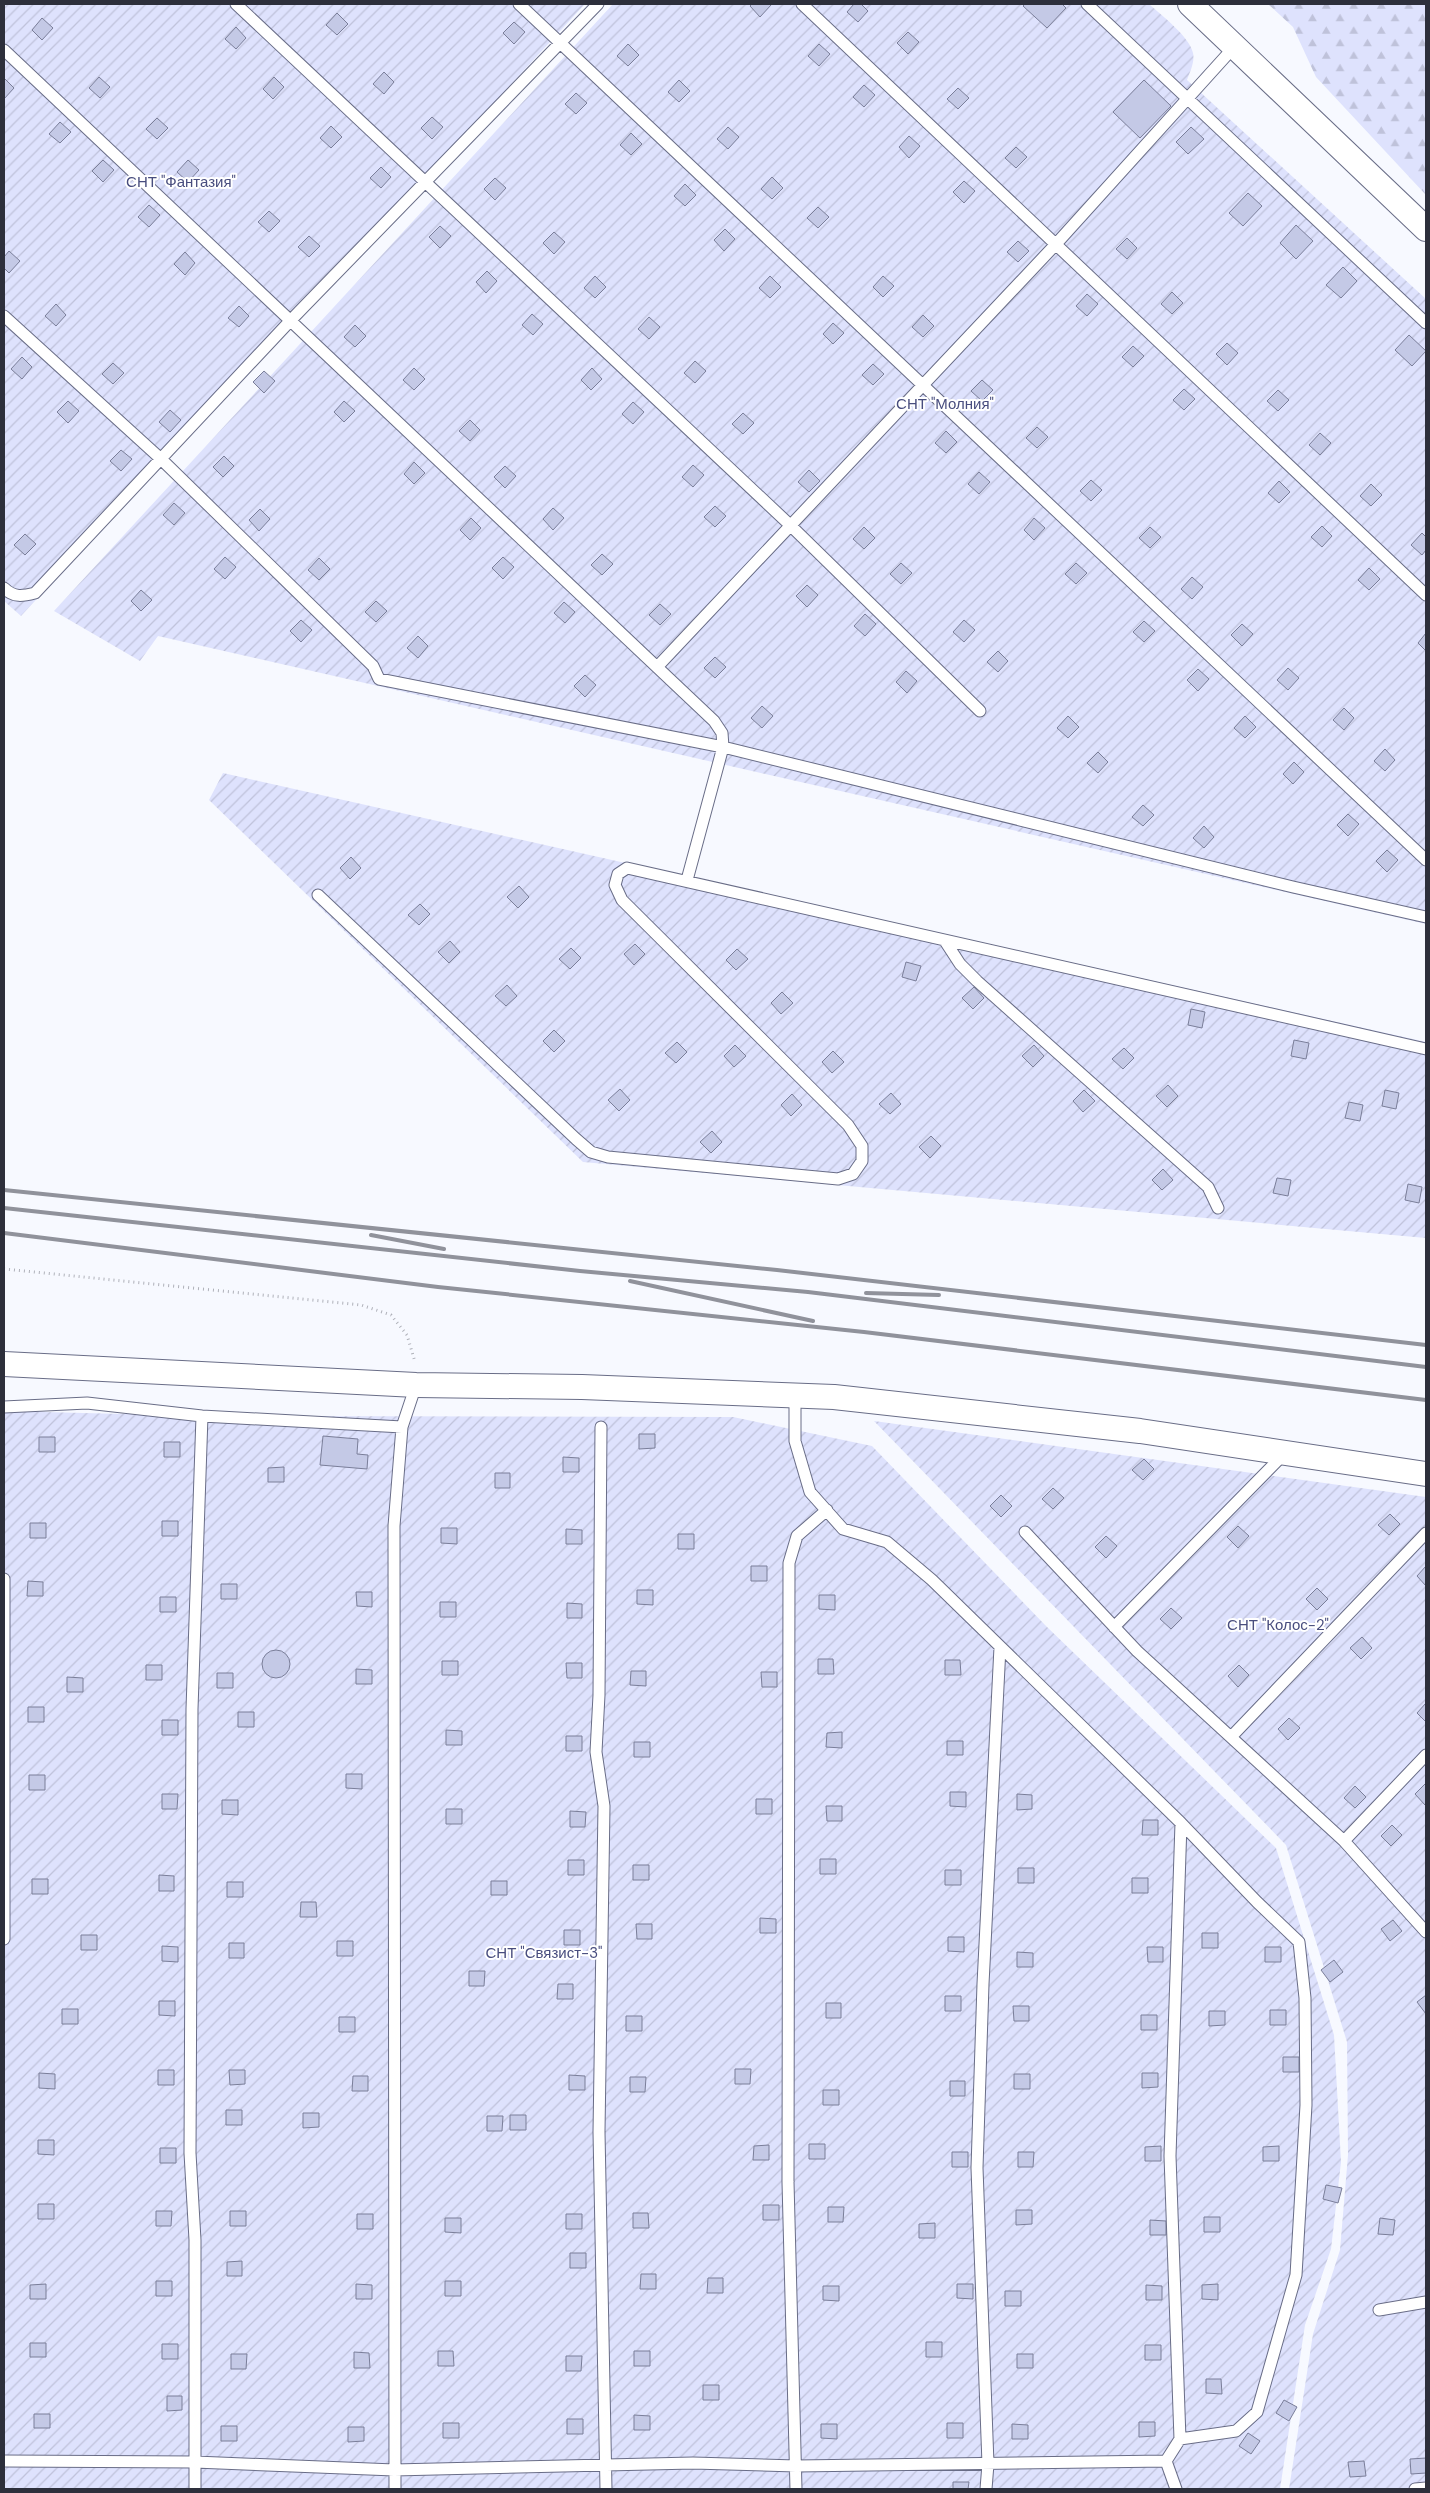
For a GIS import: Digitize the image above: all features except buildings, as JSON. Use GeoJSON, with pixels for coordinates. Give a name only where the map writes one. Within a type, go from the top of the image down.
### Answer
{"type":"FeatureCollection","features":[{"type":"Feature","properties":{"kind":"street"},"geometry":{"type":"LineString","coordinates":[[1190,4],[1426,229]]}},
{"type":"Feature","properties":{"kind":"street"},"geometry":{"type":"LineString","coordinates":[[4,1364],[416,1385],[582,1387],[834,1397],[1140,1431],[1426,1474]]}},
{"type":"Feature","properties":{"kind":"lane"},"geometry":{"type":"LineString","coordinates":[[236,4],[423,182],[790,525],[980,711]]}},
{"type":"Feature","properties":{"kind":"lane"},"geometry":{"type":"LineString","coordinates":[[519,4],[1426,860]]}},
{"type":"Feature","properties":{"kind":"lane"},"geometry":{"type":"LineString","coordinates":[[4,588],[10,594],[22,597],[36,593],[291,320],[598,4]]}},
{"type":"Feature","properties":{"kind":"lane"},"geometry":{"type":"LineString","coordinates":[[802,4],[1426,595]]}},
{"type":"Feature","properties":{"kind":"lane"},"geometry":{"type":"LineString","coordinates":[[1087,4],[1426,323]]}},
{"type":"Feature","properties":{"kind":"lane"},"geometry":{"type":"LineString","coordinates":[[658,666],[1056,244],[1235,46]]}},
{"type":"Feature","properties":{"kind":"lane"},"geometry":{"type":"LineString","coordinates":[[4,50],[658,666],[714,721],[722,733],[723,747],[687,880]]}},
{"type":"Feature","properties":{"kind":"lane"},"geometry":{"type":"LineString","coordinates":[[4,316],[161,459],[373,666],[379,679],[723,747],[1293,887],[1426,917]]}},
{"type":"Feature","properties":{"kind":"lane"},"geometry":{"type":"LineString","coordinates":[[318,895],[591,1152],[608,1157],[838,1179],[853,1174],[862,1161],[862,1146],[848,1125],[622,900],[614,885],[618,874],[627,868],[687,880],[945,941],[1426,1049]]}},
{"type":"Feature","properties":{"kind":"lane"},"geometry":{"type":"LineString","coordinates":[[945,941],[960,964],[977,981],[1208,1187],[1218,1208]]}},
{"type":"Feature","properties":{"kind":"lane"},"geometry":{"type":"LineString","coordinates":[[395,2489],[394,1526],[402,1427],[416,1385]]}},
{"type":"Feature","properties":{"kind":"lane"},"geometry":{"type":"LineString","coordinates":[[795,1395],[794,1441],[810,1492],[843,1529],[887,1542],[932,1580],[1181,1822],[1257,1902],[1300,1942],[1305,1998],[1306,2105],[1296,2275],[1257,2412],[1236,2431],[1180,2438]]}},
{"type":"Feature","properties":{"kind":"lane"},"geometry":{"type":"LineString","coordinates":[[4,1407],[87,1403],[202,1416],[402,1427]]}},
{"type":"Feature","properties":{"kind":"lane"},"geometry":{"type":"LineString","coordinates":[[195,2489],[195,2240],[190,2153],[192,1719],[202,1416]]}},
{"type":"Feature","properties":{"kind":"lane"},"geometry":{"type":"LineString","coordinates":[[601,1427],[599,1695],[596,1752],[604,1806],[599,2132],[606,2489]]}},
{"type":"Feature","properties":{"kind":"lane"},"geometry":{"type":"LineString","coordinates":[[1114,1627],[1285,1453]]}},
{"type":"Feature","properties":{"kind":"lane"},"geometry":{"type":"LineString","coordinates":[[796,2489],[788,2182],[789,1563],[797,1536],[827,1510]]}},
{"type":"Feature","properties":{"kind":"lane"},"geometry":{"type":"LineString","coordinates":[[1025,1532],[1114,1627],[1344,1840],[1426,1932]]}},
{"type":"Feature","properties":{"kind":"lane"},"geometry":{"type":"LineString","coordinates":[[1231,1737],[1426,1533]]}},
{"type":"Feature","properties":{"kind":"lane"},"geometry":{"type":"LineString","coordinates":[[4,1579],[4,1939]]}},
{"type":"Feature","properties":{"kind":"lane"},"geometry":{"type":"LineString","coordinates":[[986,2489],[988,2464],[977,2168],[983,1984],[1000,1646]]}},
{"type":"Feature","properties":{"kind":"lane"},"geometry":{"type":"LineString","coordinates":[[1344,1840],[1426,1755]]}},
{"type":"Feature","properties":{"kind":"lane"},"geometry":{"type":"LineString","coordinates":[[1166,2461],[1180,2438],[1170,2156],[1181,1822]]}},
{"type":"Feature","properties":{"kind":"lane"},"geometry":{"type":"LineString","coordinates":[[1379,2310],[1426,2302]]}},
{"type":"Feature","properties":{"kind":"lane"},"geometry":{"type":"LineString","coordinates":[[4,2461],[195,2462],[394,2470],[693,2463],[796,2466],[1166,2461]]}},
{"type":"Feature","properties":{"kind":"lane"},"geometry":{"type":"LineString","coordinates":[[1166,2461],[1176,2489]]}},
{"type":"Feature","properties":{"kind":"lane"},"geometry":{"type":"LineString","coordinates":[[1415,2489],[1426,2488]]}},
{"type":"Feature","properties":{"kind":"path"},"geometry":{"type":"LineString","coordinates":[[4,1268],[361,1305],[391,1316],[407,1335],[415,1358],[416,1385]]}},
{"type":"Feature","properties":{"kind":"green space","name":"СНТ \"Фантазия\""},"geometry":{"type":"Polygon","coordinates":[[[4,4],[585,4],[21,616],[4,601],[4,4]]]}},
{"type":"Feature","properties":{"kind":"green space","name":"СНТ \"Молния\""},"geometry":{"type":"Polygon","coordinates":[[[613,4],[1149,4],[1187,40],[1191,47],[1193,60],[1187,80],[1426,299],[1426,924],[158,636],[140,661],[54,611],[613,4]]]}},
{"type":"Feature","properties":{"kind":"green space"},"geometry":{"type":"Polygon","coordinates":[[[1268,4],[1426,4],[1426,195],[1316,77],[1293,27],[1268,4]]]}},
{"type":"Feature","properties":{"kind":"green space"},"geometry":{"type":"Polygon","coordinates":[[[223,773],[1426,1042],[1426,1238],[583,1162],[209,800],[223,773]]]}},
{"type":"Feature","properties":{"kind":"green space","name":"СНТ \"Связист-3\""},"geometry":{"type":"Polygon","coordinates":[[[4,1411],[202,1416],[733,1417],[872,1446],[1047,1627],[1276,1848],[1334,2035],[1341,2162],[1331,2249],[1305,2325],[1280,2489],[4,2489],[4,1411]]]}},
{"type":"Feature","properties":{"kind":"green space","name":"СНТ \"Колос-2\""},"geometry":{"type":"Polygon","coordinates":[[[874,1421],[1426,1497],[1426,2489],[1289,2489],[1313,2334],[1340,2250],[1348,2155],[1347,2042],[1286,1845],[874,1421]]]}},
{"type":"Feature","properties":{"kind":"railway"},"geometry":{"type":"LineString","coordinates":[[4,1190],[777,1270],[1426,1345]]}},
{"type":"Feature","properties":{"kind":"railway"},"geometry":{"type":"LineString","coordinates":[[4,1208],[580,1271],[808,1292],[1426,1367]]}},
{"type":"Feature","properties":{"kind":"railway"},"geometry":{"type":"LineString","coordinates":[[4,1233],[438,1287],[864,1332],[1426,1400]]}},
{"type":"Feature","properties":{"kind":"railway"},"geometry":{"type":"LineString","coordinates":[[371,1235],[444,1249]]}},
{"type":"Feature","properties":{"kind":"railway"},"geometry":{"type":"LineString","coordinates":[[630,1281],[813,1321]]}},
{"type":"Feature","properties":{"kind":"railway"},"geometry":{"type":"LineString","coordinates":[[866,1293],[939,1295]]}}]}
